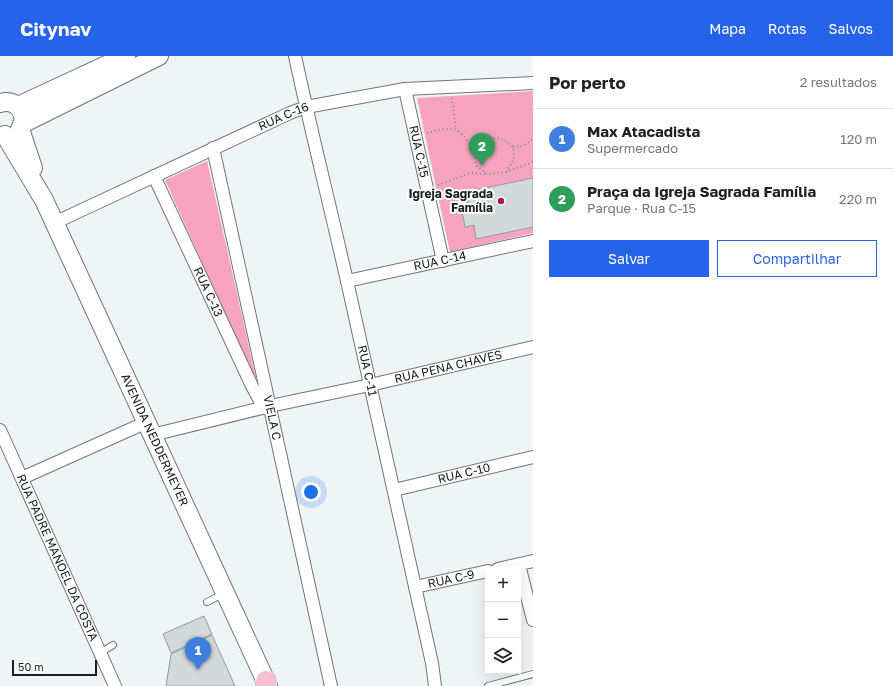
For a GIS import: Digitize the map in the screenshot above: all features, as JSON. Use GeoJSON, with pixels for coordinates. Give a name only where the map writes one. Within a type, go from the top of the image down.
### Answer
{"type":"FeatureCollection","features":[{"type":"Feature","properties":{"kind":"street"},"geometry":{"type":"LineString","coordinates":[[6,101],[126,56]]}},
{"type":"Feature","properties":{"kind":"street","name":"RUA C-11"},"geometry":{"type":"LineString","coordinates":[[295,56],[394,490],[432,663],[435,686]]}},
{"type":"Feature","properties":{"kind":"street"},"geometry":{"type":"LineString","coordinates":[[12,131],[148,58]]}},
{"type":"Feature","properties":{"kind":"street","name":"RUA C-16"},"geometry":{"type":"LineString","coordinates":[[54,223],[213,148],[290,113],[306,108],[406,89],[533,83]]}},
{"type":"Feature","properties":{"kind":"street","name":"RUA C-15"},"geometry":{"type":"LineString","coordinates":[[406,89],[443,261]]}},
{"type":"Feature","properties":{"kind":"street","name":"AVENIDA NEDDERMEYER"},"geometry":{"type":"LineString","coordinates":[[6,101],[23,114],[23,119],[12,131],[267,684]]}},
{"type":"Feature","properties":{"kind":"street","name":"VIELA C"},"geometry":{"type":"LineString","coordinates":[[213,148],[267,407],[331,686]]}},
{"type":"Feature","properties":{"kind":"street","name":"RUA C-13"},"geometry":{"type":"LineString","coordinates":[[154,176],[252,386],[267,407]]}},
{"type":"Feature","properties":{"kind":"street","name":"RUA C-14"},"geometry":{"type":"LineString","coordinates":[[347,281],[533,242]]}},
{"type":"Feature","properties":{"kind":"street","name":"RUA PENA CHAVES"},"geometry":{"type":"LineString","coordinates":[[22,478],[149,429],[267,407],[533,348]]}},
{"type":"Feature","properties":{"kind":"street","name":"RUA PADRE MANOEL DA COSTA"},"geometry":{"type":"LineString","coordinates":[[0,430],[114,686]]}},
{"type":"Feature","properties":{"kind":"street","name":"RUA C-10"},"geometry":{"type":"LineString","coordinates":[[394,490],[533,457]]}},
{"type":"Feature","properties":{"kind":"street"},"geometry":{"type":"LineString","coordinates":[[511,566],[533,561]]}},
{"type":"Feature","properties":{"kind":"street"},"geometry":{"type":"LineString","coordinates":[[519,564],[533,620]]}},
{"type":"Feature","properties":{"kind":"street","name":"RUA C-9"},"geometry":{"type":"LineString","coordinates":[[415,587],[485,572]]}},
{"type":"Feature","properties":{"kind":"lane"},"geometry":{"type":"LineString","coordinates":[[207,602],[225,593]]}},
{"type":"Feature","properties":{"kind":"lane"},"geometry":{"type":"LineString","coordinates":[[100,653],[113,645]]}},
{"type":"Feature","properties":{"kind":"lane"},"geometry":{"type":"LineString","coordinates":[[488,686],[533,674]]}},
{"type":"Feature","properties":{"kind":"path"},"geometry":{"type":"LineString","coordinates":[[451,87],[456,130]]}},
{"type":"Feature","properties":{"kind":"path"},"geometry":{"type":"LineString","coordinates":[[416,134],[446,129],[456,130],[468,141],[475,152],[476,165],[487,174]]}},
{"type":"Feature","properties":{"kind":"path"},"geometry":{"type":"LineString","coordinates":[[475,152],[482,141],[493,138],[504,139],[513,146],[523,146],[533,139]]}},
{"type":"Feature","properties":{"kind":"path"},"geometry":{"type":"LineString","coordinates":[[506,172],[514,160],[513,146]]}},
{"type":"Feature","properties":{"kind":"path"},"geometry":{"type":"LineString","coordinates":[[427,189],[471,173],[487,174],[506,172],[533,162]]}},
{"type":"Feature","properties":{"kind":"shaded area"},"geometry":{"type":"Polygon","coordinates":[[[533,91],[533,233],[450,252],[417,98],[533,91]]]}},
{"type":"Feature","properties":{"kind":"shaded area"},"geometry":{"type":"Polygon","coordinates":[[[207,161],[258,387],[165,180],[207,161]]]}},
{"type":"Feature","properties":{"kind":"building","name":"Igreja Sagrada Família"},"geometry":{"type":"Polygon","coordinates":[[[533,178],[533,227],[476,239],[474,225],[465,227],[462,211],[470,210],[466,192],[533,178]]]}},
{"type":"Feature","properties":{"kind":"building"},"geometry":{"type":"Polygon","coordinates":[[[204,616],[212,634],[171,653],[163,634],[204,616]]]}},
{"type":"Feature","properties":{"kind":"building"},"geometry":{"type":"Polygon","coordinates":[[[212,635],[235,686],[166,686],[171,654],[212,635]]]}},
{"type":"Feature","properties":{"kind":"place","name":"Praça da Igreja Sagrada Família"},"geometry":{"type":"Point","coordinates":[482,166]}},
{"type":"Feature","properties":{"kind":"place","name":"Igreja Sagrada Família"},"geometry":{"type":"Point","coordinates":[501,201]}},
{"type":"Feature","properties":{"kind":"place","name":"Max Atacadista"},"geometry":{"type":"Point","coordinates":[198,670]}}]}
